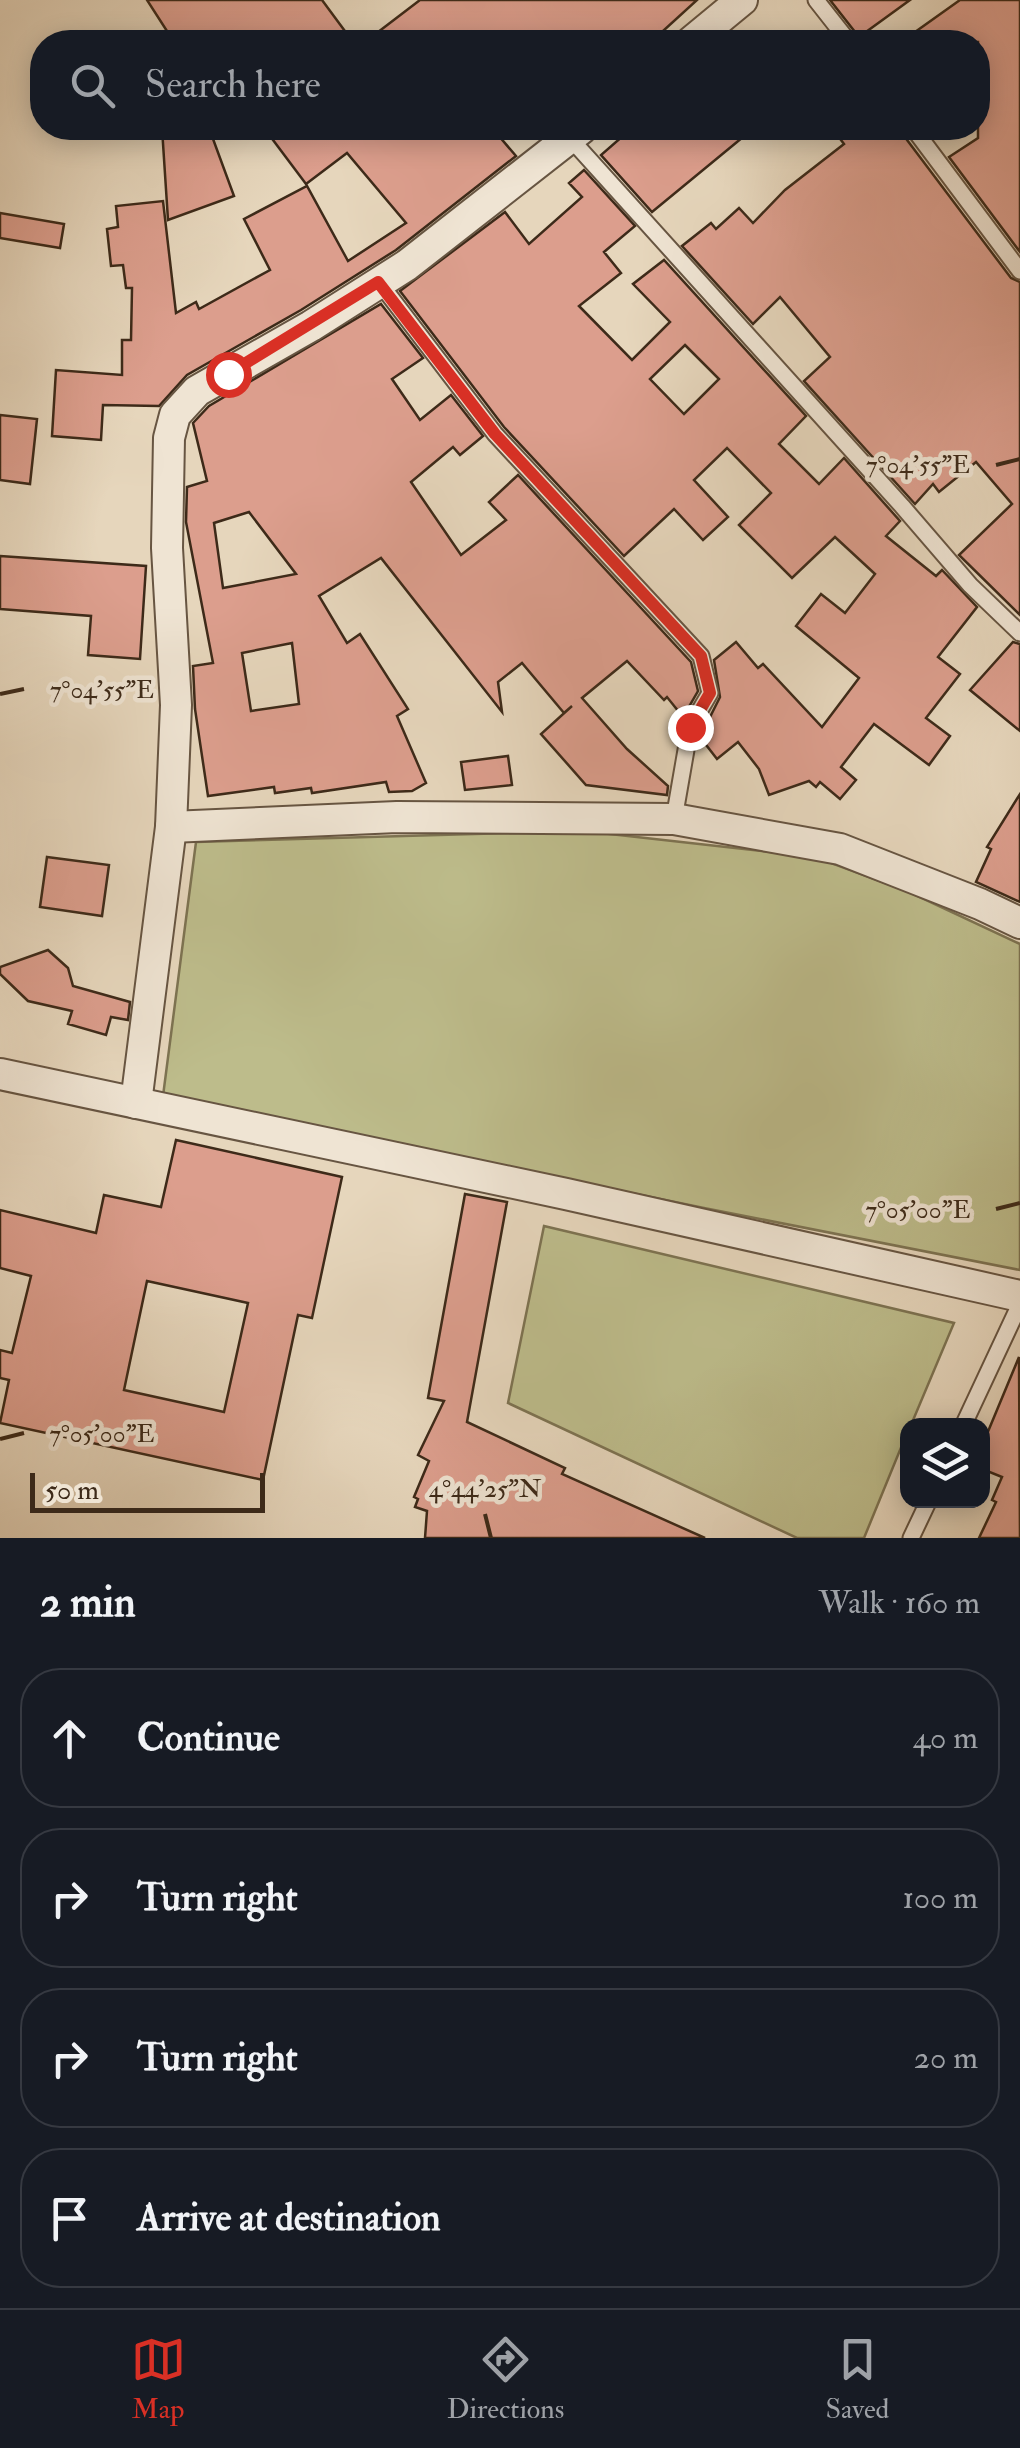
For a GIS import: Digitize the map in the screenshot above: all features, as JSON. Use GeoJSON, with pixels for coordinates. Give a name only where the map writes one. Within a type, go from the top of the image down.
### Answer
{"type":"FeatureCollection","features":[{"type":"Feature","properties":{"kind":"street"},"geometry":{"type":"LineString","coordinates":[[705,30],[742,0]]}},
{"type":"Feature","properties":{"kind":"street"},"geometry":{"type":"LineString","coordinates":[[136,1103],[171,827],[176,687],[167,548],[168,438],[175,415],[198,391],[406,265],[566,140]]}},
{"type":"Feature","properties":{"kind":"street"},"geometry":{"type":"LineString","coordinates":[[171,827],[397,817],[674,820],[840,849],[1020,923]]}},
{"type":"Feature","properties":{"kind":"street"},"geometry":{"type":"LineString","coordinates":[[0,1074],[1020,1296]]}},
{"type":"Feature","properties":{"kind":"lane"},"geometry":{"type":"LineString","coordinates":[[816,0],[840,30]]}},
{"type":"Feature","properties":{"kind":"lane"},"geometry":{"type":"LineString","coordinates":[[583,140],[970,586],[1020,633]]}},
{"type":"Feature","properties":{"kind":"lane"},"geometry":{"type":"LineString","coordinates":[[922,140],[1020,271]]}},
{"type":"Feature","properties":{"kind":"lane"},"geometry":{"type":"LineString","coordinates":[[378,282],[495,434],[701,656],[710,693],[690,727],[674,820]]}},
{"type":"Feature","properties":{"kind":"lane"},"geometry":{"type":"LineString","coordinates":[[968,1418],[1020,1304]]}},
{"type":"Feature","properties":{"kind":"lane"},"geometry":{"type":"LineString","coordinates":[[911,1538],[924,1508]]}},
{"type":"Feature","properties":{"kind":"shaded area"},"geometry":{"type":"Polygon","coordinates":[[[583,831],[815,857],[907,891],[1020,944],[1020,1270],[163,1096],[196,842],[583,831]]]}},
{"type":"Feature","properties":{"kind":"shaded area"},"geometry":{"type":"Polygon","coordinates":[[[544,1226],[954,1323],[914,1418],[900,1418],[900,1450],[864,1538],[797,1538],[508,1403],[544,1226]]]}},
{"type":"Feature","properties":{"kind":"building"},"geometry":{"type":"Polygon","coordinates":[[[147,0],[322,0],[344,30],[166,30],[147,0]]]}},
{"type":"Feature","properties":{"kind":"building"},"geometry":{"type":"Polygon","coordinates":[[[420,0],[697,0],[664,30],[381,30],[420,0]]]}},
{"type":"Feature","properties":{"kind":"building"},"geometry":{"type":"Polygon","coordinates":[[[830,0],[910,0],[869,30],[854,30],[830,0]]]}},
{"type":"Feature","properties":{"kind":"building"},"geometry":{"type":"Polygon","coordinates":[[[960,0],[1020,0],[1020,252],[949,157],[975,140],[990,140],[990,30],[918,30],[960,0]]]}},
{"type":"Feature","properties":{"kind":"building"},"geometry":{"type":"Polygon","coordinates":[[[163,140],[213,140],[234,196],[168,220],[163,140]]]}},
{"type":"Feature","properties":{"kind":"building"},"geometry":{"type":"Polygon","coordinates":[[[273,140],[502,140],[516,156],[396,250],[187,375],[159,406],[103,405],[101,440],[52,436],[56,370],[122,375],[122,340],[131,340],[132,288],[126,288],[123,265],[111,266],[107,229],[118,227],[116,206],[163,201],[176,313],[196,302],[199,309],[270,270],[244,219],[307,186],[348,261],[406,223],[347,153],[306,184],[273,140]]]}},
{"type":"Feature","properties":{"kind":"building"},"geometry":{"type":"Polygon","coordinates":[[[618,140],[739,140],[652,212],[601,155],[618,140]]]}},
{"type":"Feature","properties":{"kind":"building"},"geometry":{"type":"Polygon","coordinates":[[[841,140],[907,140],[1011,278],[1020,282],[1020,615],[959,555],[1012,504],[976,462],[939,492],[933,484],[915,504],[804,381],[830,357],[780,297],[753,324],[682,246],[711,223],[716,229],[739,208],[753,223],[785,190],[844,144],[841,140]]]}},
{"type":"Feature","properties":{"kind":"building"},"geometry":{"type":"Polygon","coordinates":[[[584,170],[635,226],[604,252],[621,273],[579,306],[632,360],[670,322],[633,284],[664,260],[806,416],[779,444],[819,484],[844,458],[900,521],[886,536],[936,576],[942,570],[977,607],[938,657],[960,674],[926,718],[950,736],[929,765],[874,724],[841,767],[856,780],[840,799],[820,782],[816,787],[809,781],[769,795],[759,769],[738,742],[717,759],[700,737],[720,697],[714,660],[736,642],[758,668],[763,664],[822,727],[859,678],[796,626],[821,594],[845,613],[875,574],[835,537],[792,578],[739,525],[771,493],[727,448],[694,480],[728,517],[703,540],[674,509],[624,556],[504,427],[400,291],[505,212],[529,244],[582,197],[569,183],[584,170]],[[685,345],[650,379],[684,414],[719,379],[685,345]]]}},
{"type":"Feature","properties":{"kind":"building"},"geometry":{"type":"Polygon","coordinates":[[[0,213],[64,224],[60,248],[0,238],[0,213]]]}},
{"type":"Feature","properties":{"kind":"building"},"geometry":{"type":"Polygon","coordinates":[[[381,304],[423,358],[392,379],[420,420],[451,395],[483,436],[460,455],[453,447],[411,482],[461,555],[506,520],[489,502],[518,475],[691,662],[698,691],[683,717],[627,661],[582,698],[627,749],[668,786],[667,795],[586,785],[541,734],[572,706],[564,713],[522,663],[498,682],[502,712],[381,558],[319,596],[347,643],[360,634],[408,709],[397,716],[426,783],[412,791],[389,792],[386,782],[312,793],[311,788],[275,793],[274,787],[208,796],[193,666],[213,663],[186,522],[187,487],[207,481],[193,423],[209,406],[381,304]],[[249,512],[214,523],[223,588],[296,574],[249,512]],[[292,643],[242,653],[251,711],[299,704],[292,643]]]}},
{"type":"Feature","properties":{"kind":"building"},"geometry":{"type":"Polygon","coordinates":[[[0,415],[37,419],[30,484],[0,480],[0,415]]]}},
{"type":"Feature","properties":{"kind":"building"},"geometry":{"type":"Polygon","coordinates":[[[0,556],[146,566],[140,659],[88,655],[91,616],[0,609],[0,556]]]}},
{"type":"Feature","properties":{"kind":"building"},"geometry":{"type":"Polygon","coordinates":[[[1013,642],[1020,644],[1020,731],[970,690],[1013,642]]]}},
{"type":"Feature","properties":{"kind":"building"},"geometry":{"type":"Polygon","coordinates":[[[508,756],[512,785],[465,790],[461,762],[508,756]]]}},
{"type":"Feature","properties":{"kind":"building"},"geometry":{"type":"Polygon","coordinates":[[[1020,794],[1020,902],[976,882],[991,849],[987,847],[1020,794]]]}},
{"type":"Feature","properties":{"kind":"building"},"geometry":{"type":"Polygon","coordinates":[[[47,857],[109,865],[102,916],[40,907],[47,857]]]}},
{"type":"Feature","properties":{"kind":"building"},"geometry":{"type":"Polygon","coordinates":[[[48,950],[68,968],[73,986],[130,1002],[128,1020],[111,1017],[106,1035],[68,1024],[72,1011],[28,1001],[0,974],[0,967],[48,950]]]}},
{"type":"Feature","properties":{"kind":"building"},"geometry":{"type":"Polygon","coordinates":[[[176,1140],[342,1177],[312,1318],[298,1315],[263,1480],[0,1423],[9,1380],[0,1378],[0,1350],[12,1353],[31,1276],[0,1268],[0,1210],[96,1233],[104,1195],[161,1207],[176,1140]],[[147,1281],[124,1390],[224,1412],[248,1303],[147,1281]]]}},
{"type":"Feature","properties":{"kind":"building"},"geometry":{"type":"Polygon","coordinates":[[[465,1194],[507,1202],[467,1422],[565,1468],[562,1474],[705,1538],[425,1538],[427,1511],[415,1507],[418,1499],[414,1497],[429,1461],[418,1455],[444,1401],[428,1398],[465,1194]]]}},
{"type":"Feature","properties":{"kind":"building"},"geometry":{"type":"Polygon","coordinates":[[[1019,1357],[1020,1538],[979,1538],[996,1502],[992,1500],[1002,1477],[990,1472],[990,1427],[1019,1357]]]}},
{"type":"Feature","properties":{"kind":"route"},"geometry":{"type":"LineString","coordinates":[[228,374],[378,282],[495,434],[701,656],[710,693],[690,727]]}}]}
